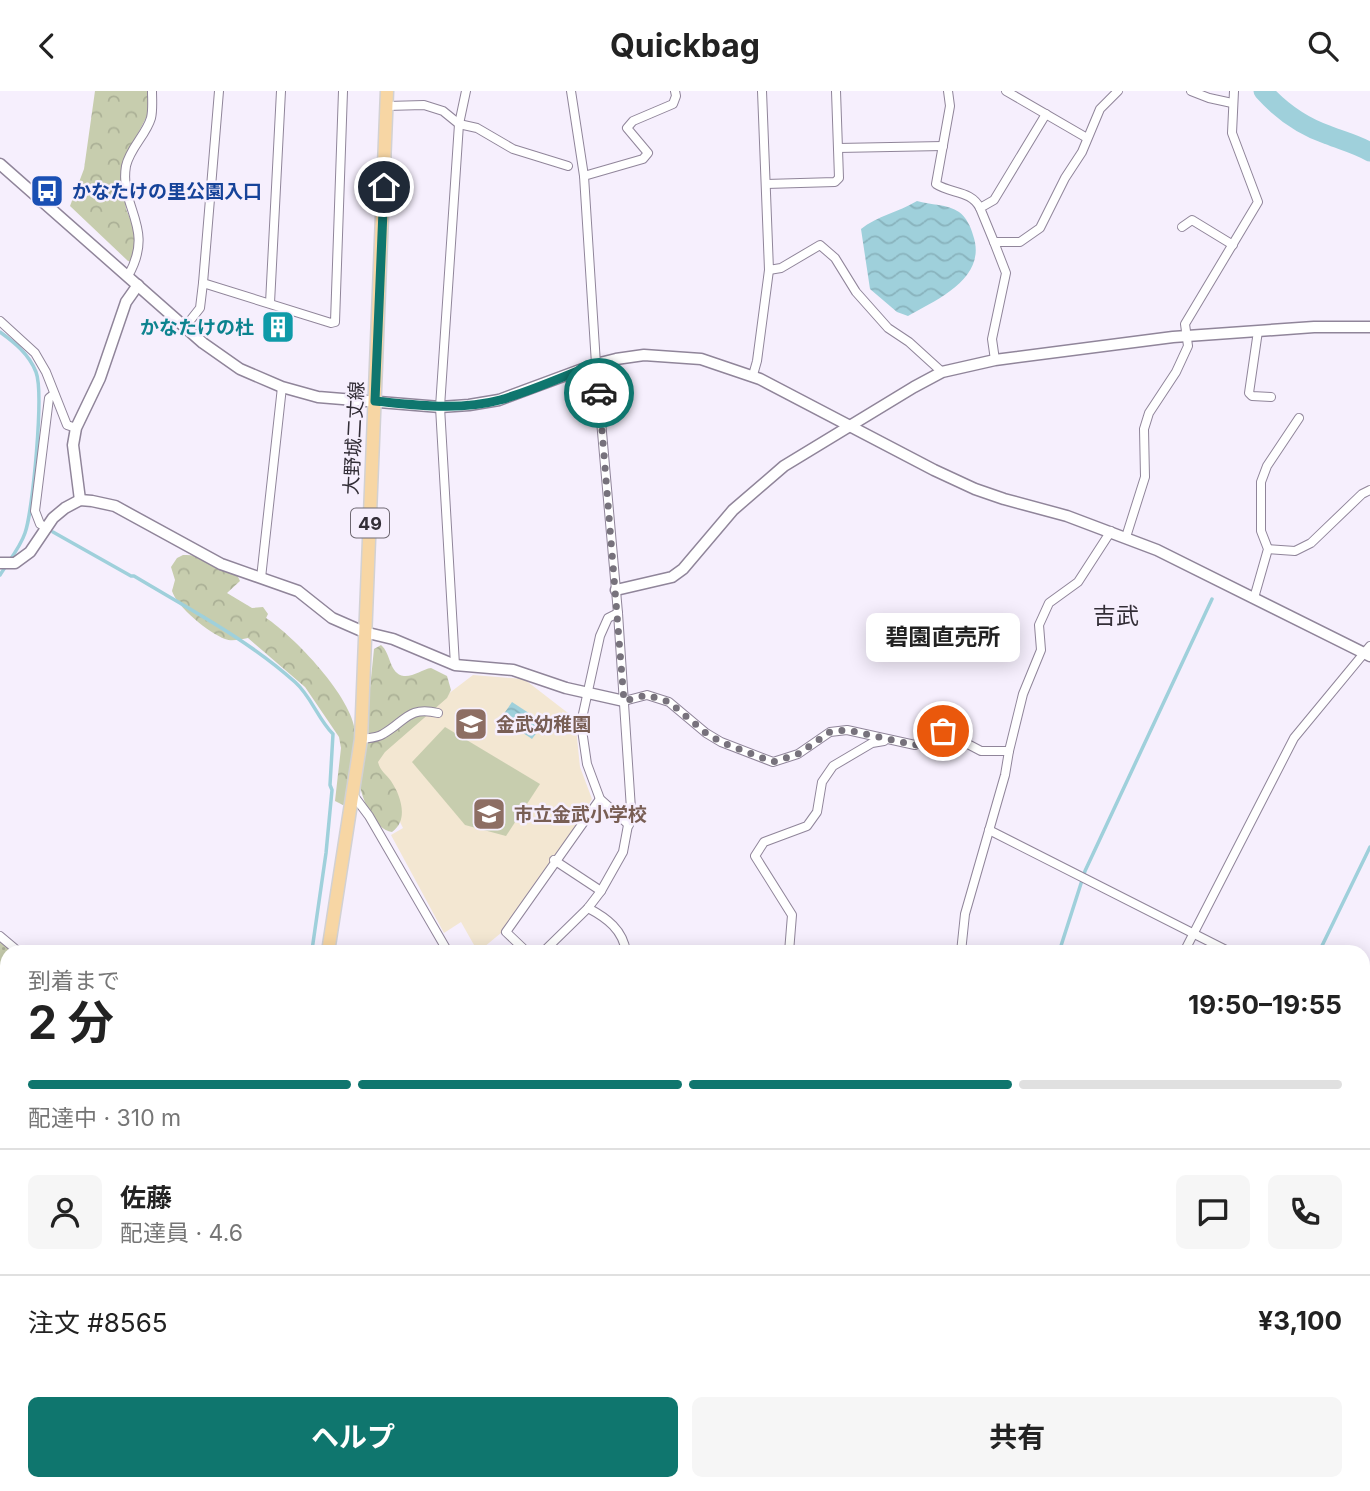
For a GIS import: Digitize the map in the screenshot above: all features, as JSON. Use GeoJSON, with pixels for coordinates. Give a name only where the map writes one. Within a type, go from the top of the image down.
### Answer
{"type":"FeatureCollection","features":[{"type":"Feature","properties":{"kind":"main road","name":"大野城二丈線"},"geometry":{"type":"LineString","coordinates":[[329,945],[361,739],[387,91]]}},
{"type":"Feature","properties":{"kind":"street"},"geometry":{"type":"LineString","coordinates":[[128,276],[135,263],[140,235],[128,189],[126,167],[151,118],[152,91]]}},
{"type":"Feature","properties":{"kind":"street"},"geometry":{"type":"LineString","coordinates":[[185,327],[200,308],[219,91]]}},
{"type":"Feature","properties":{"kind":"street"},"geometry":{"type":"LineString","coordinates":[[270,303],[281,91]]}},
{"type":"Feature","properties":{"kind":"street"},"geometry":{"type":"LineString","coordinates":[[203,283],[335,322],[343,91]]}},
{"type":"Feature","properties":{"kind":"street"},"geometry":{"type":"LineString","coordinates":[[455,665],[440,407],[459,124],[466,91]]}},
{"type":"Feature","properties":{"kind":"street"},"geometry":{"type":"LineString","coordinates":[[550,945],[588,908],[616,868],[623,852],[631,809],[584,176],[571,91]]}},
{"type":"Feature","properties":{"kind":"street"},"geometry":{"type":"LineString","coordinates":[[584,176],[643,159],[648,153],[626,128],[633,121],[673,104],[675,91]]}},
{"type":"Feature","properties":{"kind":"street"},"geometry":{"type":"LineString","coordinates":[[752,375],[757,361],[769,270],[762,91]]}},
{"type":"Feature","properties":{"kind":"street"},"geometry":{"type":"LineString","coordinates":[[766,184],[835,182],[839,178],[836,91]]}},
{"type":"Feature","properties":{"kind":"street"},"geometry":{"type":"LineString","coordinates":[[948,91],[950,106],[936,184],[976,199],[1006,273],[992,339],[995,360]]}},
{"type":"Feature","properties":{"kind":"street"},"geometry":{"type":"LineString","coordinates":[[1006,91],[1087,138]]}},
{"type":"Feature","properties":{"kind":"street"},"geometry":{"type":"LineString","coordinates":[[994,242],[1020,242],[1040,227],[1065,178],[1082,152],[1100,109],[1118,91]]}},
{"type":"Feature","properties":{"kind":"street"},"geometry":{"type":"LineString","coordinates":[[1191,91],[1232,103]]}},
{"type":"Feature","properties":{"kind":"street"},"geometry":{"type":"LineString","coordinates":[[1126,537],[1145,477],[1144,429],[1154,405],[1176,372],[1188,346],[1185,324],[1258,202],[1232,133],[1234,91]]}},
{"type":"Feature","properties":{"kind":"street"},"geometry":{"type":"LineString","coordinates":[[387,106],[424,105],[443,111],[459,124],[477,128],[533,157],[568,166]]}},
{"type":"Feature","properties":{"kind":"street"},"geometry":{"type":"LineString","coordinates":[[981,208],[994,200],[1046,114]]}},
{"type":"Feature","properties":{"kind":"street"},"geometry":{"type":"LineString","coordinates":[[838,148],[943,146]]}},
{"type":"Feature","properties":{"kind":"street"},"geometry":{"type":"LineString","coordinates":[[0,164],[212,350],[240,369],[282,387],[318,397],[440,407],[499,400],[596,364],[644,355],[701,359],[752,375],[975,489],[1126,537],[1368,652],[1294,738],[1188,945]]}},
{"type":"Feature","properties":{"kind":"street"},"geometry":{"type":"LineString","coordinates":[[1182,227],[1192,220],[1233,245]]}},
{"type":"Feature","properties":{"kind":"street"},"geometry":{"type":"LineString","coordinates":[[769,270],[781,268],[820,245],[835,258],[856,292],[888,328],[909,342],[942,372]]}},
{"type":"Feature","properties":{"kind":"street"},"geometry":{"type":"LineString","coordinates":[[80,500],[73,445],[76,428],[100,378],[126,302],[138,285]]}},
{"type":"Feature","properties":{"kind":"street"},"geometry":{"type":"LineString","coordinates":[[0,321],[35,353],[46,372],[67,425],[76,428]]}},
{"type":"Feature","properties":{"kind":"street"},"geometry":{"type":"LineString","coordinates":[[616,590],[672,577],[683,569],[733,510],[784,466],[942,372],[995,360],[1187,336],[1370,327]]}},
{"type":"Feature","properties":{"kind":"street"},"geometry":{"type":"LineString","coordinates":[[1258,331],[1249,393],[1252,396],[1271,397]]}},
{"type":"Feature","properties":{"kind":"street"},"geometry":{"type":"LineString","coordinates":[[261,578],[282,387]]}},
{"type":"Feature","properties":{"kind":"street"},"geometry":{"type":"LineString","coordinates":[[47,528],[40,524],[35,511],[49,398],[54,394]]}},
{"type":"Feature","properties":{"kind":"street"},"geometry":{"type":"LineString","coordinates":[[1254,598],[1268,549],[1261,531],[1261,482],[1266,466],[1299,418]]}},
{"type":"Feature","properties":{"kind":"street"},"geometry":{"type":"LineString","coordinates":[[1268,549],[1295,551],[1311,543],[1362,494],[1370,490]]}},
{"type":"Feature","properties":{"kind":"street"},"geometry":{"type":"LineString","coordinates":[[0,563],[15,563],[30,552],[53,518],[80,500],[115,506],[221,564],[298,591],[332,618],[364,632],[393,639],[455,665],[513,670],[586,693],[624,701],[647,695],[669,702],[721,742],[773,762],[798,754],[830,732],[847,730],[915,745],[943,731],[981,751],[1009,751]]}},
{"type":"Feature","properties":{"kind":"street"},"geometry":{"type":"LineString","coordinates":[[962,945],[965,914],[1005,775],[1023,694],[1041,650],[1039,625],[1049,603],[1077,582],[1111,531]]}},
{"type":"Feature","properties":{"kind":"street"},"geometry":{"type":"LineString","coordinates":[[618,613],[608,618],[600,636],[581,723],[587,764],[600,799],[629,825]]}},
{"type":"Feature","properties":{"kind":"street"},"geometry":{"type":"LineString","coordinates":[[361,739],[381,736],[409,714],[423,710],[438,713]]}},
{"type":"Feature","properties":{"kind":"street"},"geometry":{"type":"LineString","coordinates":[[790,945],[793,915],[755,856],[764,842],[807,826],[817,812],[822,782],[833,767],[873,743],[887,740]]}},
{"type":"Feature","properties":{"kind":"street"},"geometry":{"type":"LineString","coordinates":[[354,796],[369,816],[444,945]]}},
{"type":"Feature","properties":{"kind":"street"},"geometry":{"type":"LineString","coordinates":[[520,945],[506,932],[600,799]]}},
{"type":"Feature","properties":{"kind":"street"},"geometry":{"type":"LineString","coordinates":[[989,830],[1216,945]]}},
{"type":"Feature","properties":{"kind":"street"},"geometry":{"type":"LineString","coordinates":[[556,861],[601,891]]}},
{"type":"Feature","properties":{"kind":"street"},"geometry":{"type":"LineString","coordinates":[[588,908],[605,917],[624,938],[625,945]]}},
{"type":"Feature","properties":{"kind":"shaded area","name":"市立金武小学校"},"geometry":{"type":"Polygon","coordinates":[[[473,675],[524,679],[577,720],[580,767],[592,799],[560,851],[501,933],[486,945],[474,945],[461,922],[444,933],[391,835],[403,828],[367,756],[473,675]]]}},
{"type":"Feature","properties":{"kind":"green space"},"geometry":{"type":"Polygon","coordinates":[[[95,91],[150,91],[147,116],[122,169],[126,209],[137,235],[132,262],[70,206],[84,169],[95,91]]]}},
{"type":"Feature","properties":{"kind":"green space"},"geometry":{"type":"Polygon","coordinates":[[[183,555],[207,558],[231,569],[240,581],[227,593],[252,608],[263,607],[268,614],[266,618],[306,653],[344,702],[352,718],[355,740],[347,802],[343,805],[335,801],[341,748],[339,737],[305,687],[248,638],[231,640],[218,636],[194,619],[180,604],[172,591],[175,580],[171,567],[177,558],[183,555]]]}},
{"type":"Feature","properties":{"kind":"green space"},"geometry":{"type":"Polygon","coordinates":[[[381,645],[399,674],[411,675],[431,668],[447,676],[451,690],[447,698],[385,752],[378,762],[395,787],[402,808],[400,821],[392,832],[375,821],[360,786],[374,649],[381,645]]]}},
{"type":"Feature","properties":{"kind":"green space"},"geometry":{"type":"Polygon","coordinates":[[[445,727],[540,784],[506,836],[465,825],[412,762],[445,727]]]}},
{"type":"Feature","properties":{"kind":"water"},"geometry":{"type":"Polygon","coordinates":[[[917,201],[950,207],[962,214],[971,229],[976,250],[967,275],[957,285],[908,316],[897,312],[870,289],[861,229],[917,201]]]}},
{"type":"Feature","properties":{"kind":"water"},"geometry":{"type":"Polygon","coordinates":[[[512,702],[544,723],[532,739],[501,718],[512,702]]]}},
{"type":"Feature","properties":{"kind":"waterway"},"geometry":{"type":"LineString","coordinates":[[1263,91],[1301,122],[1370,152]]}},
{"type":"Feature","properties":{"kind":"waterway"},"geometry":{"type":"LineString","coordinates":[[0,332],[21,349],[33,366],[39,403],[28,520],[20,544],[0,575]]}},
{"type":"Feature","properties":{"kind":"waterway"},"geometry":{"type":"LineString","coordinates":[[53,532],[217,625],[277,666],[301,688],[333,734],[332,790],[326,853],[313,945]]}},
{"type":"Feature","properties":{"kind":"waterway"},"geometry":{"type":"LineString","coordinates":[[1061,945],[1085,871],[1212,599]]}},
{"type":"Feature","properties":{"kind":"waterway"},"geometry":{"type":"LineString","coordinates":[[1322,945],[1370,847]]}},
{"type":"Feature","properties":{"kind":"way so far"},"geometry":{"type":"LineString","coordinates":[[599,393],[624,701],[647,695],[669,702],[721,742],[773,762],[798,754],[830,732],[847,730],[915,745],[943,731]]}},
{"type":"Feature","properties":{"kind":"place","name":"かなたけの里公園入口"},"geometry":{"type":"Point","coordinates":[47,191]}},
{"type":"Feature","properties":{"kind":"place","name":"かなたけの杜"},"geometry":{"type":"Point","coordinates":[278,327]}},
{"type":"Feature","properties":{"kind":"place","name":"金武幼稚園"},"geometry":{"type":"Point","coordinates":[471,724]}},
{"type":"Feature","properties":{"kind":"place","name":"碧園直売所"},"geometry":{"type":"Point","coordinates":[943,731]}},
{"type":"Feature","properties":{"kind":"place","name":"市立金武小学校"},"geometry":{"type":"Point","coordinates":[489,814]}},
{"type":"Feature","properties":{"kind":"district","name":"吉武"},"geometry":{"type":"Point","coordinates":[1116,616]}},
{"type":"Feature","properties":{"kind":"route"},"geometry":{"type":"LineString","coordinates":[[384,187],[375,401],[440,407],[499,400],[596,364],[599,393]]}}]}
